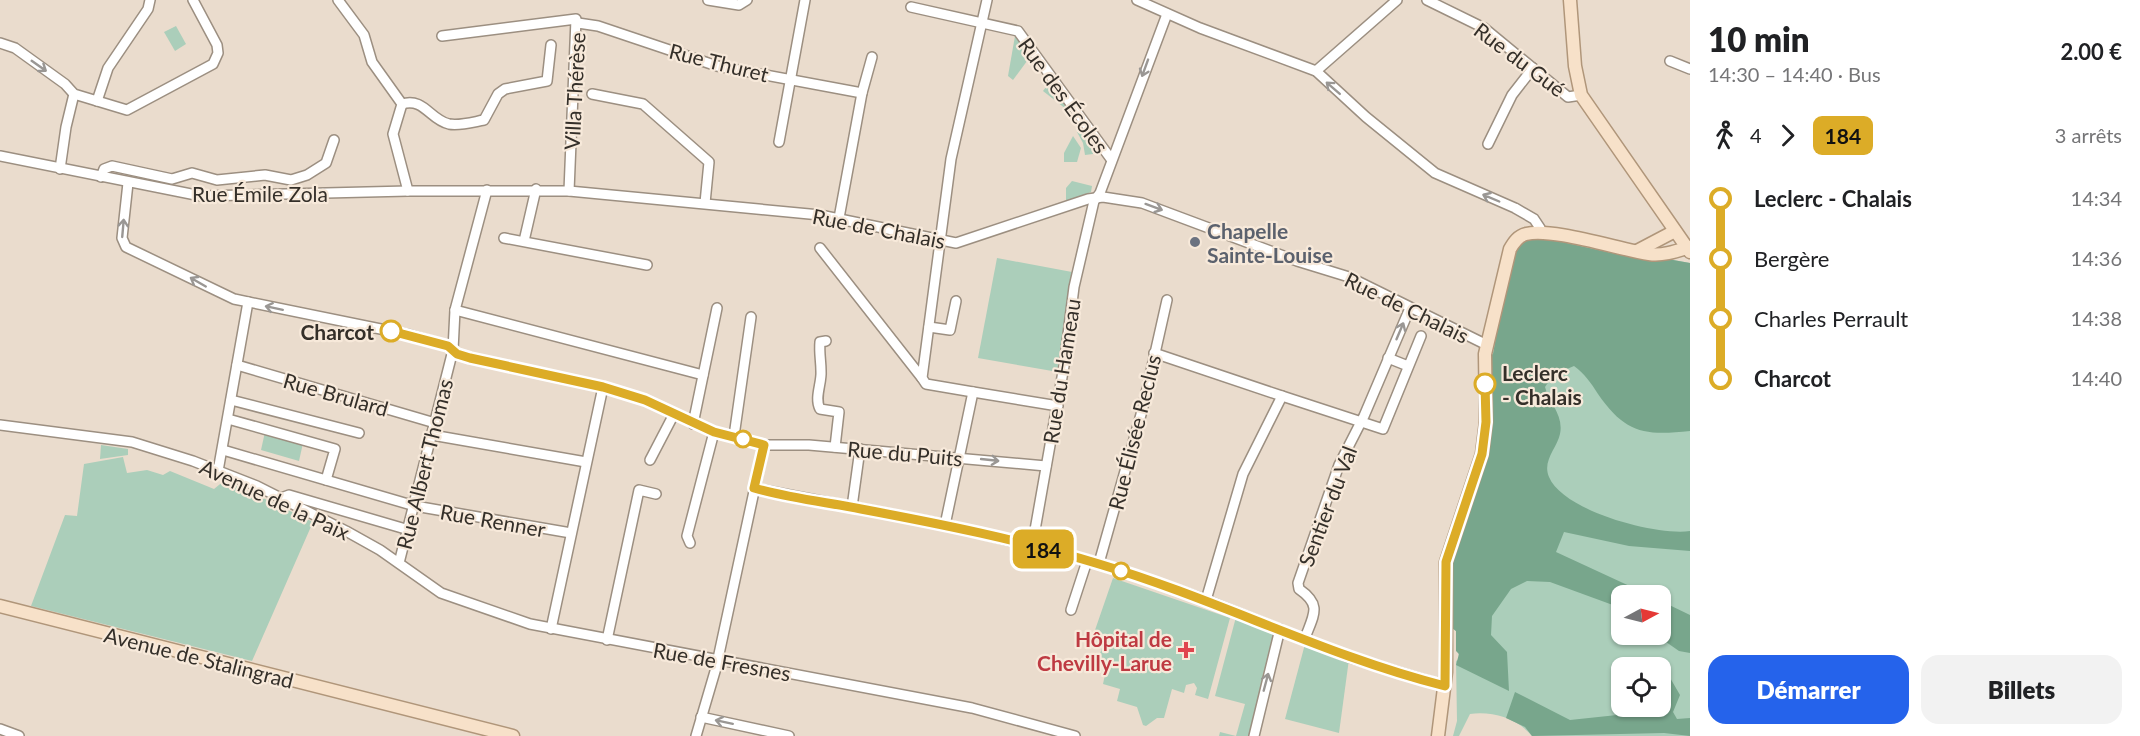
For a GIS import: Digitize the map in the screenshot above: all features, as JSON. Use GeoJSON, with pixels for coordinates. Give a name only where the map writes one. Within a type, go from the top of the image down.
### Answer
{"type":"FeatureCollection","features":[{"type":"Feature","properties":{"kind":"main road"},"geometry":{"type":"LineString","coordinates":[[1570,0],[1575,66],[1581,95],[1686,242]]}},
{"type":"Feature","properties":{"kind":"main road"},"geometry":{"type":"LineString","coordinates":[[1438,736],[1445,686],[1446,568],[1470,497],[1484,444],[1487,345],[1509,238],[1523,228],[1540,228],[1569,238]]}},
{"type":"Feature","properties":{"kind":"main road"},"geometry":{"type":"LineString","coordinates":[[1505,262],[1510,249],[1521,236],[1535,233],[1651,255],[1686,242]]}},
{"type":"Feature","properties":{"kind":"main road"},"geometry":{"type":"LineString","coordinates":[[1637,251],[1686,242]]}},
{"type":"Feature","properties":{"kind":"main road","name":"Avenue de Stalingrad"},"geometry":{"type":"LineString","coordinates":[[0,606],[394,710]]}},
{"type":"Feature","properties":{"kind":"main road","name":"Avenue de Stalingrad"},"geometry":{"type":"LineString","coordinates":[[0,614],[394,710]]}},
{"type":"Feature","properties":{"kind":"main road"},"geometry":{"type":"LineString","coordinates":[[394,710],[484,736]]}},
{"type":"Feature","properties":{"kind":"main road"},"geometry":{"type":"LineString","coordinates":[[394,710],[513,736]]}},
{"type":"Feature","properties":{"kind":"street"},"geometry":{"type":"LineString","coordinates":[[97,101],[108,68],[148,9],[150,0]]}},
{"type":"Feature","properties":{"kind":"street"},"geometry":{"type":"LineString","coordinates":[[0,43],[15,48],[65,84],[74,94],[127,110],[213,64],[218,53],[217,45],[193,0]]}},
{"type":"Feature","properties":{"kind":"street"},"geometry":{"type":"LineString","coordinates":[[338,0],[364,35],[372,62],[402,104]]}},
{"type":"Feature","properties":{"kind":"street"},"geometry":{"type":"LineString","coordinates":[[708,0],[739,5],[747,0]]}},
{"type":"Feature","properties":{"kind":"street"},"geometry":{"type":"LineString","coordinates":[[779,142],[805,0]]}},
{"type":"Feature","properties":{"kind":"street"},"geometry":{"type":"LineString","coordinates":[[922,378],[951,159],[987,0]]}},
{"type":"Feature","properties":{"kind":"street"},"geometry":{"type":"LineString","coordinates":[[1137,0],[1316,72],[1435,173],[1515,208],[1534,219],[1540,228]]}},
{"type":"Feature","properties":{"kind":"street"},"geometry":{"type":"LineString","coordinates":[[1316,72],[1397,0]]}},
{"type":"Feature","properties":{"kind":"street","name":"Rue du Gué"},"geometry":{"type":"LineString","coordinates":[[1428,0],[1484,28],[1568,97],[1581,95]]}},
{"type":"Feature","properties":{"kind":"street","name":"Rue des Écoles"},"geometry":{"type":"LineString","coordinates":[[911,7],[1018,31],[1112,159]]}},
{"type":"Feature","properties":{"kind":"street","name":"Rue du Hameau"},"geometry":{"type":"LineString","coordinates":[[1032,547],[1058,406],[1074,287],[1096,196],[1167,14]]}},
{"type":"Feature","properties":{"kind":"street","name":"Villa Thérèse"},"geometry":{"type":"LineString","coordinates":[[442,36],[576,19],[578,23],[573,75],[569,191]]}},
{"type":"Feature","properties":{"kind":"street","name":"Rue Thuret"},"geometry":{"type":"LineString","coordinates":[[578,23],[598,26],[717,66],[862,93]]}},
{"type":"Feature","properties":{"kind":"street"},"geometry":{"type":"LineString","coordinates":[[402,104],[410,102],[425,106],[439,119],[449,124],[484,120],[498,94],[505,89],[548,81],[550,45]]}},
{"type":"Feature","properties":{"kind":"street"},"geometry":{"type":"LineString","coordinates":[[839,218],[862,93],[872,57]]}},
{"type":"Feature","properties":{"kind":"street"},"geometry":{"type":"LineString","coordinates":[[1670,61],[1690,69]]}},
{"type":"Feature","properties":{"kind":"street"},"geometry":{"type":"LineString","coordinates":[[1488,144],[1512,95],[1533,68]]}},
{"type":"Feature","properties":{"kind":"street"},"geometry":{"type":"LineString","coordinates":[[60,169],[66,127],[74,94]]}},
{"type":"Feature","properties":{"kind":"street"},"geometry":{"type":"LineString","coordinates":[[592,94],[643,104],[709,162],[705,203]]}},
{"type":"Feature","properties":{"kind":"street"},"geometry":{"type":"LineString","coordinates":[[402,104],[393,134],[408,190]]}},
{"type":"Feature","properties":{"kind":"street"},"geometry":{"type":"LineString","coordinates":[[101,177],[104,169],[112,166],[172,179],[192,173],[217,180],[265,175],[291,180],[308,175],[326,163],[334,140]]}},
{"type":"Feature","properties":{"kind":"street","name":"Rue Émile Zola"},"geometry":{"type":"LineString","coordinates":[[0,156],[201,196],[487,190]]}},
{"type":"Feature","properties":{"kind":"street","name":"Rue du Puits"},"geometry":{"type":"LineString","coordinates":[[128,183],[122,238],[126,248],[211,290],[248,302],[410,335],[470,358],[603,387],[645,400],[714,432],[764,445],[835,447],[1046,466]]}},
{"type":"Feature","properties":{"kind":"street"},"geometry":{"type":"LineString","coordinates":[[524,241],[536,189]]}},
{"type":"Feature","properties":{"kind":"street","name":"Rue de Chalais"},"geometry":{"type":"LineString","coordinates":[[487,190],[536,189],[705,203],[839,218],[962,242],[1096,196],[1142,203],[1281,256],[1350,277],[1487,345]]}},
{"type":"Feature","properties":{"kind":"street","name":"Rue Albert Thomas"},"geometry":{"type":"LineString","coordinates":[[400,564],[453,350],[455,310],[487,190]]}},
{"type":"Feature","properties":{"kind":"street"},"geometry":{"type":"LineString","coordinates":[[504,238],[647,265]]}},
{"type":"Feature","properties":{"kind":"street"},"geometry":{"type":"LineString","coordinates":[[820,248],[926,384],[1058,406]]}},
{"type":"Feature","properties":{"kind":"street","name":"Rue Élisée Reclus"},"geometry":{"type":"LineString","coordinates":[[1099,564],[1142,411],[1167,300]]}},
{"type":"Feature","properties":{"kind":"street"},"geometry":{"type":"LineString","coordinates":[[930,327],[950,330],[956,301]]}},
{"type":"Feature","properties":{"kind":"street"},"geometry":{"type":"LineString","coordinates":[[218,471],[248,302]]}},
{"type":"Feature","properties":{"kind":"street"},"geometry":{"type":"LineString","coordinates":[[693,424],[717,308]]}},
{"type":"Feature","properties":{"kind":"street"},"geometry":{"type":"LineString","coordinates":[[1154,353],[1360,423],[1410,308]]}},
{"type":"Feature","properties":{"kind":"street"},"geometry":{"type":"LineString","coordinates":[[455,310],[703,375]]}},
{"type":"Feature","properties":{"kind":"street"},"geometry":{"type":"LineString","coordinates":[[734,436],[752,317]]}},
{"type":"Feature","properties":{"kind":"street","name":"Sentier du Val"},"geometry":{"type":"LineString","coordinates":[[1305,638],[1315,609],[1310,597],[1299,589],[1298,583],[1340,465],[1360,423],[1383,429],[1420,336]]}},
{"type":"Feature","properties":{"kind":"street"},"geometry":{"type":"LineString","coordinates":[[826,341],[820,342],[818,359],[821,370],[817,404],[820,409],[839,411],[835,447]]}},
{"type":"Feature","properties":{"kind":"street"},"geometry":{"type":"LineString","coordinates":[[1388,358],[1408,366]]}},
{"type":"Feature","properties":{"kind":"street","name":"Rue Brulard"},"geometry":{"type":"LineString","coordinates":[[237,365],[435,423]]}},
{"type":"Feature","properties":{"kind":"street"},"geometry":{"type":"LineString","coordinates":[[550,629],[603,387]]}},
{"type":"Feature","properties":{"kind":"street"},"geometry":{"type":"LineString","coordinates":[[945,525],[961,458],[973,392]]}},
{"type":"Feature","properties":{"kind":"street"},"geometry":{"type":"LineString","coordinates":[[1206,600],[1244,474],[1282,396]]}},
{"type":"Feature","properties":{"kind":"street"},"geometry":{"type":"LineString","coordinates":[[231,400],[359,433]]}},
{"type":"Feature","properties":{"kind":"street"},"geometry":{"type":"LineString","coordinates":[[650,459],[674,414]]}},
{"type":"Feature","properties":{"kind":"street"},"geometry":{"type":"LineString","coordinates":[[228,419],[335,449],[326,480]]}},
{"type":"Feature","properties":{"kind":"street","name":"Avenue de la Paix"},"geometry":{"type":"LineString","coordinates":[[0,425],[132,442],[218,471],[281,498],[380,549],[400,564]]}},
{"type":"Feature","properties":{"kind":"street"},"geometry":{"type":"LineString","coordinates":[[690,543],[687,536],[714,432]]}},
{"type":"Feature","properties":{"kind":"street"},"geometry":{"type":"LineString","coordinates":[[432,435],[586,462]]}},
{"type":"Feature","properties":{"kind":"street"},"geometry":{"type":"LineString","coordinates":[[696,736],[717,660],[764,445]]}},
{"type":"Feature","properties":{"kind":"street"},"geometry":{"type":"LineString","coordinates":[[852,507],[860,449]]}},
{"type":"Feature","properties":{"kind":"street","name":"Rue Renner"},"geometry":{"type":"LineString","coordinates":[[223,450],[415,506],[571,533]]}},
{"type":"Feature","properties":{"kind":"street"},"geometry":{"type":"LineString","coordinates":[[754,488],[811,501],[945,525],[1099,564],[1206,600],[1348,657],[1445,686]]}},
{"type":"Feature","properties":{"kind":"street"},"geometry":{"type":"LineString","coordinates":[[607,640],[639,490],[656,494]]}},
{"type":"Feature","properties":{"kind":"street"},"geometry":{"type":"LineString","coordinates":[[281,498],[289,495],[409,530]]}},
{"type":"Feature","properties":{"kind":"street"},"geometry":{"type":"LineString","coordinates":[[1071,610],[1088,561]]}},
{"type":"Feature","properties":{"kind":"street","name":"Rue de Fresnes"},"geometry":{"type":"LineString","coordinates":[[400,564],[441,593],[550,629],[972,708],[1053,733],[1076,736]]}},
{"type":"Feature","properties":{"kind":"street"},"geometry":{"type":"LineString","coordinates":[[1254,736],[1280,629]]}},
{"type":"Feature","properties":{"kind":"street"},"geometry":{"type":"LineString","coordinates":[[701,717],[789,736]]}},
{"type":"Feature","properties":{"kind":"street"},"geometry":{"type":"LineString","coordinates":[[0,729],[19,736]]}},
{"type":"Feature","properties":{"kind":"green space"},"geometry":{"type":"Polygon","coordinates":[[[176,26],[186,44],[175,51],[164,32],[176,26]]]}},
{"type":"Feature","properties":{"kind":"green space"},"geometry":{"type":"Polygon","coordinates":[[[1015,36],[1030,57],[1013,80],[1008,76],[1015,36]]]}},
{"type":"Feature","properties":{"kind":"green space"},"geometry":{"type":"Polygon","coordinates":[[[1049,83],[1067,108],[1066,109],[1043,91],[1049,83]]]}},
{"type":"Feature","properties":{"kind":"green space"},"geometry":{"type":"Polygon","coordinates":[[[1080,130],[1093,154],[1085,155],[1083,143],[1077,132],[1080,130]]]}},
{"type":"Feature","properties":{"kind":"green space"},"geometry":{"type":"Polygon","coordinates":[[[1073,136],[1081,148],[1077,162],[1064,162],[1064,153],[1073,136]]]}},
{"type":"Feature","properties":{"kind":"green space"},"geometry":{"type":"Polygon","coordinates":[[[1072,181],[1092,186],[1091,192],[1066,201],[1066,188],[1072,181]]]}},
{"type":"Feature","properties":{"kind":"green space"},"geometry":{"type":"Polygon","coordinates":[[[1540,237],[1630,257],[1662,258],[1690,263],[1690,736],[1532,736],[1512,720],[1478,713],[1470,714],[1459,736],[1453,736],[1457,721],[1456,661],[1459,659],[1456,631],[1452,628],[1476,493],[1487,452],[1491,355],[1497,331],[1495,330],[1540,237]]]}},
{"type":"Feature","properties":{"kind":"green space"},"geometry":{"type":"Polygon","coordinates":[[[1540,237],[1630,257],[1662,258],[1690,263],[1690,431],[1648,432],[1627,424],[1617,417],[1588,379],[1574,366],[1553,375],[1545,387],[1561,427],[1547,466],[1549,477],[1558,489],[1572,500],[1612,519],[1675,532],[1690,531],[1690,551],[1629,546],[1564,532],[1556,552],[1627,585],[1611,585],[1611,604],[1550,582],[1527,581],[1511,589],[1492,616],[1491,635],[1507,652],[1509,691],[1456,665],[1459,654],[1456,651],[1456,631],[1452,628],[1452,558],[1476,493],[1487,452],[1491,355],[1497,331],[1495,330],[1515,249],[1525,239],[1540,237]]]}},
{"type":"Feature","properties":{"kind":"green space"},"geometry":{"type":"Polygon","coordinates":[[[997,258],[1072,272],[1058,372],[978,358],[997,258]]]}},
{"type":"Feature","properties":{"kind":"green space"},"geometry":{"type":"Polygon","coordinates":[[[265,432],[303,443],[299,461],[261,450],[265,432]]]}},
{"type":"Feature","properties":{"kind":"green space"},"geometry":{"type":"Polygon","coordinates":[[[101,445],[128,449],[128,455],[100,459],[101,445]]]}},
{"type":"Feature","properties":{"kind":"green space"},"geometry":{"type":"Polygon","coordinates":[[[123,457],[127,473],[147,470],[163,475],[170,471],[214,489],[225,480],[313,522],[252,661],[31,606],[65,515],[77,516],[84,464],[123,457]]]}},
{"type":"Feature","properties":{"kind":"green space"},"geometry":{"type":"Polygon","coordinates":[[[1113,578],[1230,618],[1208,699],[1195,695],[1197,688],[1194,683],[1186,685],[1184,693],[1172,689],[1164,718],[1157,718],[1146,726],[1143,725],[1137,707],[1117,701],[1120,689],[1103,684],[1107,665],[1097,662],[1106,637],[1094,633],[1113,578]]]}},
{"type":"Feature","properties":{"kind":"green space"},"geometry":{"type":"Polygon","coordinates":[[[1671,606],[1690,615],[1690,653],[1679,651],[1670,645],[1671,606]]]}},
{"type":"Feature","properties":{"kind":"green space"},"geometry":{"type":"Polygon","coordinates":[[[1236,617],[1274,631],[1275,634],[1251,736],[1236,736],[1245,704],[1215,696],[1236,617]]]}},
{"type":"Feature","properties":{"kind":"green space"},"geometry":{"type":"Polygon","coordinates":[[[1305,644],[1349,659],[1339,733],[1285,719],[1305,644]]]}},
{"type":"Feature","properties":{"kind":"green space"},"geometry":{"type":"Polygon","coordinates":[[[1671,679],[1680,695],[1673,712],[1677,719],[1690,718],[1690,736],[1664,733],[1532,736],[1525,727],[1506,718],[1515,692],[1570,720],[1611,716],[1671,717],[1671,679]]]}},
{"type":"Feature","properties":{"kind":"green space"},"geometry":{"type":"Polygon","coordinates":[[[1220,732],[1236,736],[1219,736],[1220,732]]]}},
{"type":"Feature","properties":{"kind":"bus line","name":"184"},"geometry":{"type":"LineString","coordinates":[[391,331],[448,346],[457,354],[470,358],[603,387],[645,400],[714,432],[764,445],[754,488],[811,501],[951,526],[1099,564],[1234,610],[1250,619],[1305,638],[1348,657],[1445,686],[1446,562],[1470,497],[1482,454],[1486,422],[1485,384]]}},
{"type":"Feature","properties":{"kind":"place","name":"Chapelle Sainte-Louise"},"geometry":{"type":"Point","coordinates":[1195,242]}},
{"type":"Feature","properties":{"kind":"place","name":"Charcot"},"geometry":{"type":"Point","coordinates":[391,331]}},
{"type":"Feature","properties":{"kind":"place","name":"Leclerc - Chalais"},"geometry":{"type":"Point","coordinates":[1485,384]}},
{"type":"Feature","properties":{"kind":"place","name":"Hôpital de Chevilly-Larue"},"geometry":{"type":"Point","coordinates":[1186,650]}}]}
